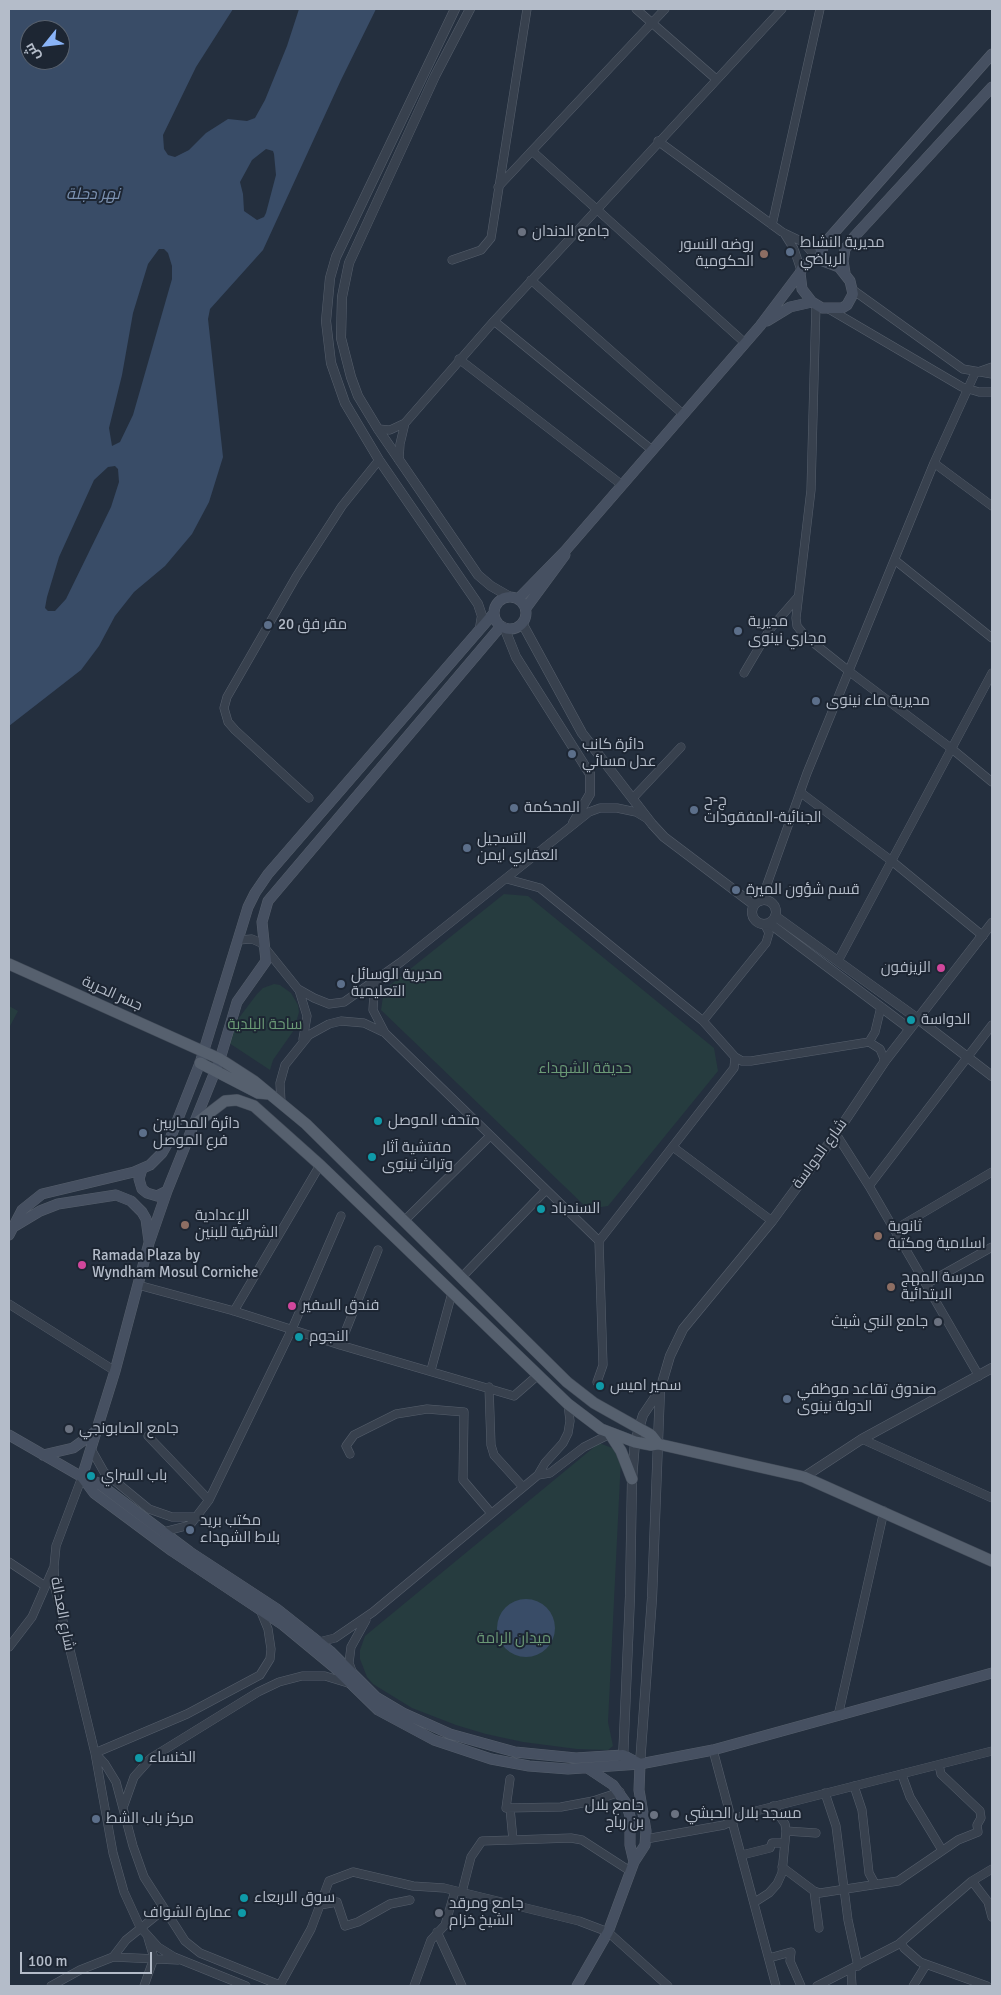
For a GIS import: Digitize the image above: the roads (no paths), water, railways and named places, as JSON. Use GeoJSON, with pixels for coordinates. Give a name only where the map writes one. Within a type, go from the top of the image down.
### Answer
{"type":"FeatureCollection","features":[{"type":"Feature","properties":{"kind":"main road"},"geometry":{"type":"LineString","coordinates":[[818,259],[825,243],[992,54]]}},
{"type":"Feature","properties":{"kind":"main road"},"geometry":{"type":"LineString","coordinates":[[800,272],[802,289],[814,303],[829,310],[842,308],[847,305],[853,290],[845,273],[843,261],[845,249],[992,87]]}},
{"type":"Feature","properties":{"kind":"main road"},"geometry":{"type":"LineString","coordinates":[[9,1235],[28,1204],[42,1194],[118,1177],[142,1169],[156,1160],[166,1147],[200,1063],[248,907],[263,880],[478,632],[494,613],[499,602],[514,598],[565,551],[760,326],[810,261],[818,259],[830,262],[845,273]]}},
{"type":"Feature","properties":{"kind":"main road"},"geometry":{"type":"LineString","coordinates":[[760,326],[790,307],[814,303]]}},
{"type":"Feature","properties":{"kind":"main road"},"geometry":{"type":"LineString","coordinates":[[502,627],[516,628],[522,623],[526,616],[526,608],[562,562],[565,551]]}},
{"type":"Feature","properties":{"kind":"main road"},"geometry":{"type":"LineString","coordinates":[[514,598],[526,608]]}},
{"type":"Feature","properties":{"kind":"main road"},"geometry":{"type":"LineString","coordinates":[[494,613],[502,627]]}},
{"type":"Feature","properties":{"kind":"main road"},"geometry":{"type":"LineString","coordinates":[[82,1477],[115,1371],[149,1243],[167,1191],[220,1058],[237,1002],[243,991],[264,967],[267,950],[262,922],[265,907],[272,894],[502,627]]}},
{"type":"Feature","properties":{"kind":"main road","name":"جسر الحرية"},"geometry":{"type":"LineString","coordinates":[[9,964],[86,1000],[220,1058],[270,1093],[572,1386],[594,1403],[652,1436],[658,1444]]}},
{"type":"Feature","properties":{"kind":"main road"},"geometry":{"type":"LineString","coordinates":[[200,1063],[258,1093],[270,1093]]}},
{"type":"Feature","properties":{"kind":"main road"},"geometry":{"type":"LineString","coordinates":[[195,1124],[220,1104],[231,1100],[244,1101],[254,1106],[320,1165],[568,1404],[592,1423],[610,1434],[635,1442],[651,1445],[658,1444],[804,1477],[884,1511],[992,1562]]}},
{"type":"Feature","properties":{"kind":"main road"},"geometry":{"type":"LineString","coordinates":[[142,1169],[139,1179],[142,1190],[152,1195],[163,1194],[167,1191]]}},
{"type":"Feature","properties":{"kind":"main road"},"geometry":{"type":"LineString","coordinates":[[15,1226],[40,1210],[58,1204],[116,1196],[131,1201],[142,1212],[146,1219],[149,1243]]}},
{"type":"Feature","properties":{"kind":"main road"},"geometry":{"type":"LineString","coordinates":[[43,1455],[73,1448],[97,1430]]}},
{"type":"Feature","properties":{"kind":"main road"},"geometry":{"type":"LineString","coordinates":[[610,1434],[625,1460],[632,1479]]}},
{"type":"Feature","properties":{"kind":"main road"},"geometry":{"type":"LineString","coordinates":[[9,1435],[82,1477],[98,1483],[163,1532],[277,1609],[319,1642],[367,1689],[388,1705],[419,1721],[466,1739],[515,1752],[576,1758],[623,1755],[640,1764]]}},
{"type":"Feature","properties":{"kind":"main road"},"geometry":{"type":"LineString","coordinates":[[82,1477],[94,1493],[164,1545],[254,1605],[306,1643],[388,1717],[453,1748],[510,1763],[549,1768],[588,1768],[640,1764],[713,1750],[992,1673]]}},
{"type":"Feature","properties":{"kind":"main road"},"geometry":{"type":"LineString","coordinates":[[577,1986],[608,1932],[632,1866],[643,1850],[646,1839],[640,1796],[640,1764]]}},
{"type":"Feature","properties":{"kind":"main road"},"geometry":{"type":"LineString","coordinates":[[588,1768],[620,1792],[630,1816],[632,1866]]}},
{"type":"Feature","properties":{"kind":"street"},"geometry":{"type":"LineString","coordinates":[[455,9],[343,241],[330,278],[326,321],[327,342],[337,384],[352,416],[379,460],[481,609],[482,622],[478,632]]}},
{"type":"Feature","properties":{"kind":"street"},"geometry":{"type":"LineString","coordinates":[[470,9],[435,76],[349,263],[342,298],[341,338],[351,377],[365,408],[378,429],[448,534],[482,579],[514,598]]}},
{"type":"Feature","properties":{"kind":"street"},"geometry":{"type":"LineString","coordinates":[[452,260],[474,254],[487,244],[493,230],[498,187],[527,9]]}},
{"type":"Feature","properties":{"kind":"street"},"geometry":{"type":"LineString","coordinates":[[636,9],[716,79]]}},
{"type":"Feature","properties":{"kind":"street"},"geometry":{"type":"LineString","coordinates":[[498,187],[665,9]]}},
{"type":"Feature","properties":{"kind":"street"},"geometry":{"type":"LineString","coordinates":[[378,429],[396,429],[405,423],[459,359],[597,211],[658,141],[782,9]]}},
{"type":"Feature","properties":{"kind":"street"},"geometry":{"type":"LineString","coordinates":[[772,224],[820,9]]}},
{"type":"Feature","properties":{"kind":"street"},"geometry":{"type":"LineString","coordinates":[[658,141],[782,232],[803,242],[818,259]]}},
{"type":"Feature","properties":{"kind":"street"},"geometry":{"type":"LineString","coordinates":[[532,150],[597,211],[745,343]]}},
{"type":"Feature","properties":{"kind":"street"},"geometry":{"type":"LineString","coordinates":[[782,232],[794,249],[800,272]]}},
{"type":"Feature","properties":{"kind":"street"},"geometry":{"type":"LineString","coordinates":[[532,280],[684,415]]}},
{"type":"Feature","properties":{"kind":"street"},"geometry":{"type":"LineString","coordinates":[[853,290],[963,369],[975,373],[992,374]]}},
{"type":"Feature","properties":{"kind":"street"},"geometry":{"type":"LineString","coordinates":[[814,303],[811,490],[798,597],[796,618],[798,626],[806,636],[850,672],[952,748],[992,782]]}},
{"type":"Feature","properties":{"kind":"street"},"geometry":{"type":"LineString","coordinates":[[829,310],[967,390],[992,392]]}},
{"type":"Feature","properties":{"kind":"street"},"geometry":{"type":"LineString","coordinates":[[494,321],[652,450]]}},
{"type":"Feature","properties":{"kind":"street"},"geometry":{"type":"LineString","coordinates":[[459,359],[622,485]]}},
{"type":"Feature","properties":{"kind":"street"},"geometry":{"type":"LineString","coordinates":[[910,1029],[767,924],[758,923],[753,918],[752,912],[896,561],[934,463],[975,373],[992,367]]}},
{"type":"Feature","properties":{"kind":"street"},"geometry":{"type":"LineString","coordinates":[[352,416],[365,408]]}},
{"type":"Feature","properties":{"kind":"street"},"geometry":{"type":"LineString","coordinates":[[400,461],[400,444],[405,423]]}},
{"type":"Feature","properties":{"kind":"street"},"geometry":{"type":"LineString","coordinates":[[309,798],[235,730],[228,722],[224,708],[227,697],[296,577],[342,506],[379,460]]}},
{"type":"Feature","properties":{"kind":"street"},"geometry":{"type":"LineString","coordinates":[[934,463],[992,506]]}},
{"type":"Feature","properties":{"kind":"street"},"geometry":{"type":"LineString","coordinates":[[436,542],[448,534]]}},
{"type":"Feature","properties":{"kind":"street"},"geometry":{"type":"LineString","coordinates":[[896,561],[992,638]]}},
{"type":"Feature","properties":{"kind":"street"},"geometry":{"type":"LineString","coordinates":[[744,673],[770,629],[798,597]]}},
{"type":"Feature","properties":{"kind":"street"},"geometry":{"type":"LineString","coordinates":[[522,623],[582,733],[664,837],[757,903],[772,904],[775,916],[918,1019],[992,1076]]}},
{"type":"Feature","properties":{"kind":"street"},"geometry":{"type":"LineString","coordinates":[[502,627],[516,656],[590,774],[590,794],[582,812],[573,823]]}},
{"type":"Feature","properties":{"kind":"street"},"geometry":{"type":"LineString","coordinates":[[838,961],[893,862],[992,674]]}},
{"type":"Feature","properties":{"kind":"street"},"geometry":{"type":"LineString","coordinates":[[633,798],[681,747]]}},
{"type":"Feature","properties":{"kind":"street"},"geometry":{"type":"LineString","coordinates":[[800,792],[987,935]]}},
{"type":"Feature","properties":{"kind":"street"},"geometry":{"type":"LineString","coordinates":[[298,988],[323,1003],[339,1003],[350,1000],[507,878],[573,823],[594,810],[611,807],[636,812],[652,824]]}},
{"type":"Feature","properties":{"kind":"street"},"geometry":{"type":"LineString","coordinates":[[507,878],[540,888],[703,1021],[735,1057],[742,1061],[869,1042],[880,1049],[885,1061]]}},
{"type":"Feature","properties":{"kind":"street"},"geometry":{"type":"LineString","coordinates":[[767,924],[775,916]]}},
{"type":"Feature","properties":{"kind":"street","name":"شارع الدواسة"},"geometry":{"type":"LineString","coordinates":[[640,1764],[652,1598],[660,1390],[670,1356],[683,1329],[772,1221],[836,1134],[885,1061],[987,935],[992,923]]}},
{"type":"Feature","properties":{"kind":"street"},"geometry":{"type":"LineString","coordinates":[[703,1021],[766,942],[769,933],[767,924]]}},
{"type":"Feature","properties":{"kind":"street"},"geometry":{"type":"LineString","coordinates":[[238,940],[252,939],[261,943],[298,988],[306,1006],[307,1016],[305,1034],[301,1043]]}},
{"type":"Feature","properties":{"kind":"street"},"geometry":{"type":"LineString","coordinates":[[381,977],[374,993],[373,1010],[385,1034]]}},
{"type":"Feature","properties":{"kind":"street"},"geometry":{"type":"LineString","coordinates":[[869,1042],[875,1032],[881,1007]]}},
{"type":"Feature","properties":{"kind":"street"},"geometry":{"type":"LineString","coordinates":[[281,1102],[282,1074],[290,1057],[301,1043],[319,1028],[341,1021],[364,1023],[385,1034],[599,1242]]}},
{"type":"Feature","properties":{"kind":"street"},"geometry":{"type":"LineString","coordinates":[[869,1186],[992,1025]]}},
{"type":"Feature","properties":{"kind":"street"},"geometry":{"type":"LineString","coordinates":[[598,1382],[603,1365],[599,1242],[734,1068],[735,1057]]}},
{"type":"Feature","properties":{"kind":"street"},"geometry":{"type":"LineString","coordinates":[[836,1134],[869,1186],[979,1376]]}},
{"type":"Feature","properties":{"kind":"street"},"geometry":{"type":"LineString","coordinates":[[404,1221],[490,1136]]}},
{"type":"Feature","properties":{"kind":"street"},"geometry":{"type":"LineString","coordinates":[[674,1147],[772,1221]]}},
{"type":"Feature","properties":{"kind":"street"},"geometry":{"type":"LineString","coordinates":[[234,1311],[320,1165]]}},
{"type":"Feature","properties":{"kind":"street"},"geometry":{"type":"LineString","coordinates":[[894,1230],[992,1172]]}},
{"type":"Feature","properties":{"kind":"street"},"geometry":{"type":"LineString","coordinates":[[461,1278],[546,1190]]}},
{"type":"Feature","properties":{"kind":"street"},"geometry":{"type":"LineString","coordinates":[[163,1532],[185,1527],[197,1517],[209,1500],[292,1329],[342,1216]]}},
{"type":"Feature","properties":{"kind":"street"},"geometry":{"type":"LineString","coordinates":[[926,1284],[992,1247]]}},
{"type":"Feature","properties":{"kind":"street"},"geometry":{"type":"LineString","coordinates":[[340,1345],[378,1250]]}},
{"type":"Feature","properties":{"kind":"street"},"geometry":{"type":"LineString","coordinates":[[138,1285],[234,1311],[340,1345],[432,1370],[514,1396],[538,1375]]}},
{"type":"Feature","properties":{"kind":"street"},"geometry":{"type":"LineString","coordinates":[[432,1370],[452,1293]]}},
{"type":"Feature","properties":{"kind":"street"},"geometry":{"type":"LineString","coordinates":[[9,1304],[115,1371]]}},
{"type":"Feature","properties":{"kind":"street"},"geometry":{"type":"LineString","coordinates":[[804,1477],[862,1439],[992,1368]]}},
{"type":"Feature","properties":{"kind":"street"},"geometry":{"type":"LineString","coordinates":[[490,1387],[491,1445],[494,1455],[523,1487]]}},
{"type":"Feature","properties":{"kind":"street","name":"شارع الدواسة"},"geometry":{"type":"LineString","coordinates":[[622,1766],[630,1596],[632,1479],[635,1442],[647,1408],[660,1390]]}},
{"type":"Feature","properties":{"kind":"street"},"geometry":{"type":"LineString","coordinates":[[319,1642],[335,1638],[373,1612],[538,1475],[566,1438],[570,1422],[568,1404]]}},
{"type":"Feature","properties":{"kind":"street"},"geometry":{"type":"LineString","coordinates":[[350,1454],[346,1446],[354,1435],[396,1414],[427,1409],[464,1412],[463,1480],[491,1513]]}},
{"type":"Feature","properties":{"kind":"street"},"geometry":{"type":"LineString","coordinates":[[538,1475],[550,1473],[584,1448],[610,1434]]}},
{"type":"Feature","properties":{"kind":"street"},"geometry":{"type":"LineString","coordinates":[[148,1436],[209,1500]]}},
{"type":"Feature","properties":{"kind":"street"},"geometry":{"type":"LineString","coordinates":[[862,1439],[992,1498]]}},
{"type":"Feature","properties":{"kind":"street"},"geometry":{"type":"LineString","coordinates":[[91,1449],[104,1472],[149,1509],[172,1517],[197,1517]]}},
{"type":"Feature","properties":{"kind":"street","name":"شارع العدالة"},"geometry":{"type":"LineString","coordinates":[[82,1477],[59,1536],[54,1567],[56,1599],[95,1754],[118,1872],[131,1911],[148,1938]]}},
{"type":"Feature","properties":{"kind":"street"},"geometry":{"type":"LineString","coordinates":[[838,1716],[884,1511]]}},
{"type":"Feature","properties":{"kind":"street"},"geometry":{"type":"LineString","coordinates":[[9,1562],[45,1586]]}},
{"type":"Feature","properties":{"kind":"street"},"geometry":{"type":"LineString","coordinates":[[9,1647],[32,1617],[54,1567]]}},
{"type":"Feature","properties":{"kind":"street"},"geometry":{"type":"LineString","coordinates":[[254,1605],[265,1619],[270,1639],[270,1659],[260,1675],[187,1714],[95,1754],[113,1776],[138,1862],[162,1907],[181,1936],[194,1950],[281,1986],[311,1929],[329,1881],[353,1872],[413,1886],[444,1888],[579,1921],[608,1932],[668,1986]]}},
{"type":"Feature","properties":{"kind":"street"},"geometry":{"type":"LineString","coordinates":[[352,1673],[349,1663],[351,1647],[359,1629],[373,1612]]}},
{"type":"Feature","properties":{"kind":"street"},"geometry":{"type":"LineString","coordinates":[[124,1810],[130,1785],[145,1764],[258,1692],[290,1678],[314,1676],[337,1678],[352,1686]]}},
{"type":"Feature","properties":{"kind":"street"},"geometry":{"type":"LineString","coordinates":[[713,1750],[733,1819],[776,1986]]}},
{"type":"Feature","properties":{"kind":"street"},"geometry":{"type":"LineString","coordinates":[[646,1839],[724,1825],[733,1819],[773,1806],[992,1751]]}},
{"type":"Feature","properties":{"kind":"street"},"geometry":{"type":"LineString","coordinates":[[782,1867],[814,1891],[820,1893],[898,1880],[958,1840],[978,1832],[977,1825],[981,1818],[980,1811],[941,1774],[939,1765]]}},
{"type":"Feature","properties":{"kind":"street"},"geometry":{"type":"LineString","coordinates":[[902,1774],[910,1797],[942,1850]]}},
{"type":"Feature","properties":{"kind":"street"},"geometry":{"type":"LineString","coordinates":[[510,1779],[506,1808],[561,1807],[593,1801],[620,1792]]}},
{"type":"Feature","properties":{"kind":"street"},"geometry":{"type":"LineString","coordinates":[[854,1786],[862,1810],[869,1873],[875,1884]]}},
{"type":"Feature","properties":{"kind":"street"},"geometry":{"type":"LineString","coordinates":[[825,1793],[836,1826],[854,1968],[852,1986]]}},
{"type":"Feature","properties":{"kind":"street"},"geometry":{"type":"LineString","coordinates":[[755,1902],[777,1884],[782,1867],[785,1824],[773,1806]]}},
{"type":"Feature","properties":{"kind":"street"},"geometry":{"type":"LineString","coordinates":[[510,1808],[513,1840]]}},
{"type":"Feature","properties":{"kind":"street"},"geometry":{"type":"LineString","coordinates":[[786,1831],[816,1833]]}},
{"type":"Feature","properties":{"kind":"street"},"geometry":{"type":"LineString","coordinates":[[423,1986],[414,1984],[424,1956],[437,1932],[445,1925],[476,1847],[482,1841],[571,1838],[582,1840],[632,1866]]}},
{"type":"Feature","properties":{"kind":"street"},"geometry":{"type":"LineString","coordinates":[[742,1854],[770,1848],[772,1843],[784,1843]]}},
{"type":"Feature","properties":{"kind":"street"},"geometry":{"type":"LineString","coordinates":[[817,1986],[901,1942],[972,1881],[992,1869]]}},
{"type":"Feature","properties":{"kind":"street"},"geometry":{"type":"LineString","coordinates":[[972,1881],[988,1902],[992,1917]]}},
{"type":"Feature","properties":{"kind":"street"},"geometry":{"type":"LineString","coordinates":[[814,1891],[819,1928]]}},
{"type":"Feature","properties":{"kind":"street"},"geometry":{"type":"LineString","coordinates":[[320,1905],[337,1902],[346,1926],[358,1922],[390,1904],[410,1900]]}},
{"type":"Feature","properties":{"kind":"street"},"geometry":{"type":"LineString","coordinates":[[113,1957],[140,1927],[157,1915],[162,1907]]}},
{"type":"Feature","properties":{"kind":"street"},"geometry":{"type":"LineString","coordinates":[[437,1932],[462,1986]]}},
{"type":"Feature","properties":{"kind":"street"},"geometry":{"type":"LineString","coordinates":[[148,1938],[158,1947],[184,1961],[246,1986]]}},
{"type":"Feature","properties":{"kind":"street"},"geometry":{"type":"LineString","coordinates":[[144,1986],[154,1958],[148,1938]]}},
{"type":"Feature","properties":{"kind":"street"},"geometry":{"type":"LineString","coordinates":[[901,1942],[904,1948],[926,1965],[987,1986]]}},
{"type":"Feature","properties":{"kind":"street"},"geometry":{"type":"LineString","coordinates":[[770,1958],[791,1952],[790,1961],[801,1986]]}},
{"type":"Feature","properties":{"kind":"street"},"geometry":{"type":"LineString","coordinates":[[52,1986],[80,1970],[113,1957],[184,1961]]}},
{"type":"Feature","properties":{"kind":"street"},"geometry":{"type":"LineString","coordinates":[[913,1986],[926,1965]]}},
{"type":"Feature","properties":{"kind":"street"},"geometry":{"type":"LineString","coordinates":[[224,1986],[228,1978]]}},
{"type":"Feature","properties":{"kind":"water","name":"نهر دجلة"},"geometry":{"type":"Polygon","coordinates":[[[9,9],[233,9],[196,67],[163,135],[164,149],[168,155],[175,157],[189,150],[206,133],[228,119],[247,121],[255,118],[265,100],[287,46],[299,9],[376,9],[341,80],[263,250],[210,309],[208,319],[223,457],[209,502],[192,534],[165,566],[134,592],[115,616],[99,646],[81,670],[9,726],[9,9]],[[266,149],[252,160],[240,182],[244,211],[257,220],[264,217],[266,213],[276,175],[273,151],[266,149]],[[159,249],[148,264],[133,313],[122,375],[109,428],[112,446],[120,442],[133,415],[172,279],[172,266],[168,253],[164,249],[159,249]],[[115,466],[108,467],[94,480],[59,557],[47,597],[45,608],[48,611],[55,611],[66,599],[111,507],[119,482],[118,469],[115,466]]]}},
{"type":"Feature","properties":{"kind":"water"},"geometry":{"type":"Polygon","coordinates":[[[520,1599],[532,1599],[542,1603],[551,1612],[555,1634],[547,1649],[532,1657],[520,1657],[510,1653],[501,1644],[497,1634],[497,1622],[501,1612],[510,1603],[520,1599]]]}},
{"type":"Feature","properties":{"kind":"place","name":"جامع الدندان"},"geometry":{"type":"Point","coordinates":[522,232]}},
{"type":"Feature","properties":{"kind":"place","name":"مديرية النشاط الرياضي"},"geometry":{"type":"Point","coordinates":[790,252]}},
{"type":"Feature","properties":{"kind":"place","name":"روضه النسور الحكومية"},"geometry":{"type":"Point","coordinates":[764,254]}},
{"type":"Feature","properties":{"kind":"place","name":"مقر فق 20"},"geometry":{"type":"Point","coordinates":[268,625]}},
{"type":"Feature","properties":{"kind":"place","name":"مديرية مجاري نينوى"},"geometry":{"type":"Point","coordinates":[738,631]}},
{"type":"Feature","properties":{"kind":"place","name":"مديرية ماء نينوى"},"geometry":{"type":"Point","coordinates":[816,701]}},
{"type":"Feature","properties":{"kind":"place","name":"دائرة كانب عدل مسائي"},"geometry":{"type":"Point","coordinates":[572,754]}},
{"type":"Feature","properties":{"kind":"place","name":"المحكمة"},"geometry":{"type":"Point","coordinates":[514,808]}},
{"type":"Feature","properties":{"kind":"place","name":"ج-ح الجنائية-المفقودات"},"geometry":{"type":"Point","coordinates":[694,810]}},
{"type":"Feature","properties":{"kind":"place","name":"التسجيل العقاري ايمن"},"geometry":{"type":"Point","coordinates":[467,848]}},
{"type":"Feature","properties":{"kind":"place","name":"قسم شؤون الميرة"},"geometry":{"type":"Point","coordinates":[736,890]}},
{"type":"Feature","properties":{"kind":"place","name":"الزيزفون"},"geometry":{"type":"Point","coordinates":[941,968]}},
{"type":"Feature","properties":{"kind":"place","name":"مديرية الوسائل التعليمية"},"geometry":{"type":"Point","coordinates":[341,984]}},
{"type":"Feature","properties":{"kind":"place","name":"الدواسة"},"geometry":{"type":"Point","coordinates":[911,1020]}},
{"type":"Feature","properties":{"kind":"place","name":"متحف الموصل"},"geometry":{"type":"Point","coordinates":[378,1121]}},
{"type":"Feature","properties":{"kind":"place","name":"دائرة المحاربين فرع الموصل"},"geometry":{"type":"Point","coordinates":[143,1133]}},
{"type":"Feature","properties":{"kind":"place","name":"مفتشية آثار وتراث نينوى"},"geometry":{"type":"Point","coordinates":[372,1157]}},
{"type":"Feature","properties":{"kind":"place","name":"السندباد"},"geometry":{"type":"Point","coordinates":[541,1209]}},
{"type":"Feature","properties":{"kind":"place","name":"الإعدادية الشرقية للبنين"},"geometry":{"type":"Point","coordinates":[185,1225]}},
{"type":"Feature","properties":{"kind":"place","name":"ثانوية اسلامية ومكتبة"},"geometry":{"type":"Point","coordinates":[878,1236]}},
{"type":"Feature","properties":{"kind":"place","name":"Ramada Plaza by Wyndham Mosul Corniche"},"geometry":{"type":"Point","coordinates":[82,1265]}},
{"type":"Feature","properties":{"kind":"place","name":"مدرسة المهج الابتدائية"},"geometry":{"type":"Point","coordinates":[891,1287]}},
{"type":"Feature","properties":{"kind":"place","name":"فندق السفير"},"geometry":{"type":"Point","coordinates":[292,1306]}},
{"type":"Feature","properties":{"kind":"place","name":"جامع النبي شيث"},"geometry":{"type":"Point","coordinates":[938,1322]}},
{"type":"Feature","properties":{"kind":"place","name":"النجوم"},"geometry":{"type":"Point","coordinates":[299,1337]}},
{"type":"Feature","properties":{"kind":"place","name":"سمير اميس"},"geometry":{"type":"Point","coordinates":[600,1386]}},
{"type":"Feature","properties":{"kind":"place","name":"صندوق تقاعد موظفي الدولة نينوى"},"geometry":{"type":"Point","coordinates":[787,1399]}},
{"type":"Feature","properties":{"kind":"place","name":"جامع الصابونجي"},"geometry":{"type":"Point","coordinates":[69,1429]}},
{"type":"Feature","properties":{"kind":"place","name":"باب السراي"},"geometry":{"type":"Point","coordinates":[91,1476]}},
{"type":"Feature","properties":{"kind":"place","name":"مكتب بريد بلاط الشهداء"},"geometry":{"type":"Point","coordinates":[190,1530]}},
{"type":"Feature","properties":{"kind":"place","name":"الخنساء"},"geometry":{"type":"Point","coordinates":[139,1758]}},
{"type":"Feature","properties":{"kind":"place","name":"مسجد بلال الحبشي"},"geometry":{"type":"Point","coordinates":[675,1814]}},
{"type":"Feature","properties":{"kind":"place","name":"جامع بلال بن رباح"},"geometry":{"type":"Point","coordinates":[654,1815]}},
{"type":"Feature","properties":{"kind":"place","name":"مركز باب الشط"},"geometry":{"type":"Point","coordinates":[96,1819]}},
{"type":"Feature","properties":{"kind":"place","name":"سوق الاربعاء"},"geometry":{"type":"Point","coordinates":[244,1898]}},
{"type":"Feature","properties":{"kind":"place","name":"عمارة الشواف"},"geometry":{"type":"Point","coordinates":[242,1913]}},
{"type":"Feature","properties":{"kind":"place","name":"جامع ومرقد الشيخ خزام"},"geometry":{"type":"Point","coordinates":[439,1913]}},
{"type":"Feature","properties":{"kind":"park label","name":"ساحة البلدية"},"geometry":{"type":"Point","coordinates":[265,1025]}},
{"type":"Feature","properties":{"kind":"park label","name":"حديقة الشهداء"},"geometry":{"type":"Point","coordinates":[585,1069]}},
{"type":"Feature","properties":{"kind":"park label","name":"ميدان الرامة"},"geometry":{"type":"Point","coordinates":[514,1639]}}]}
